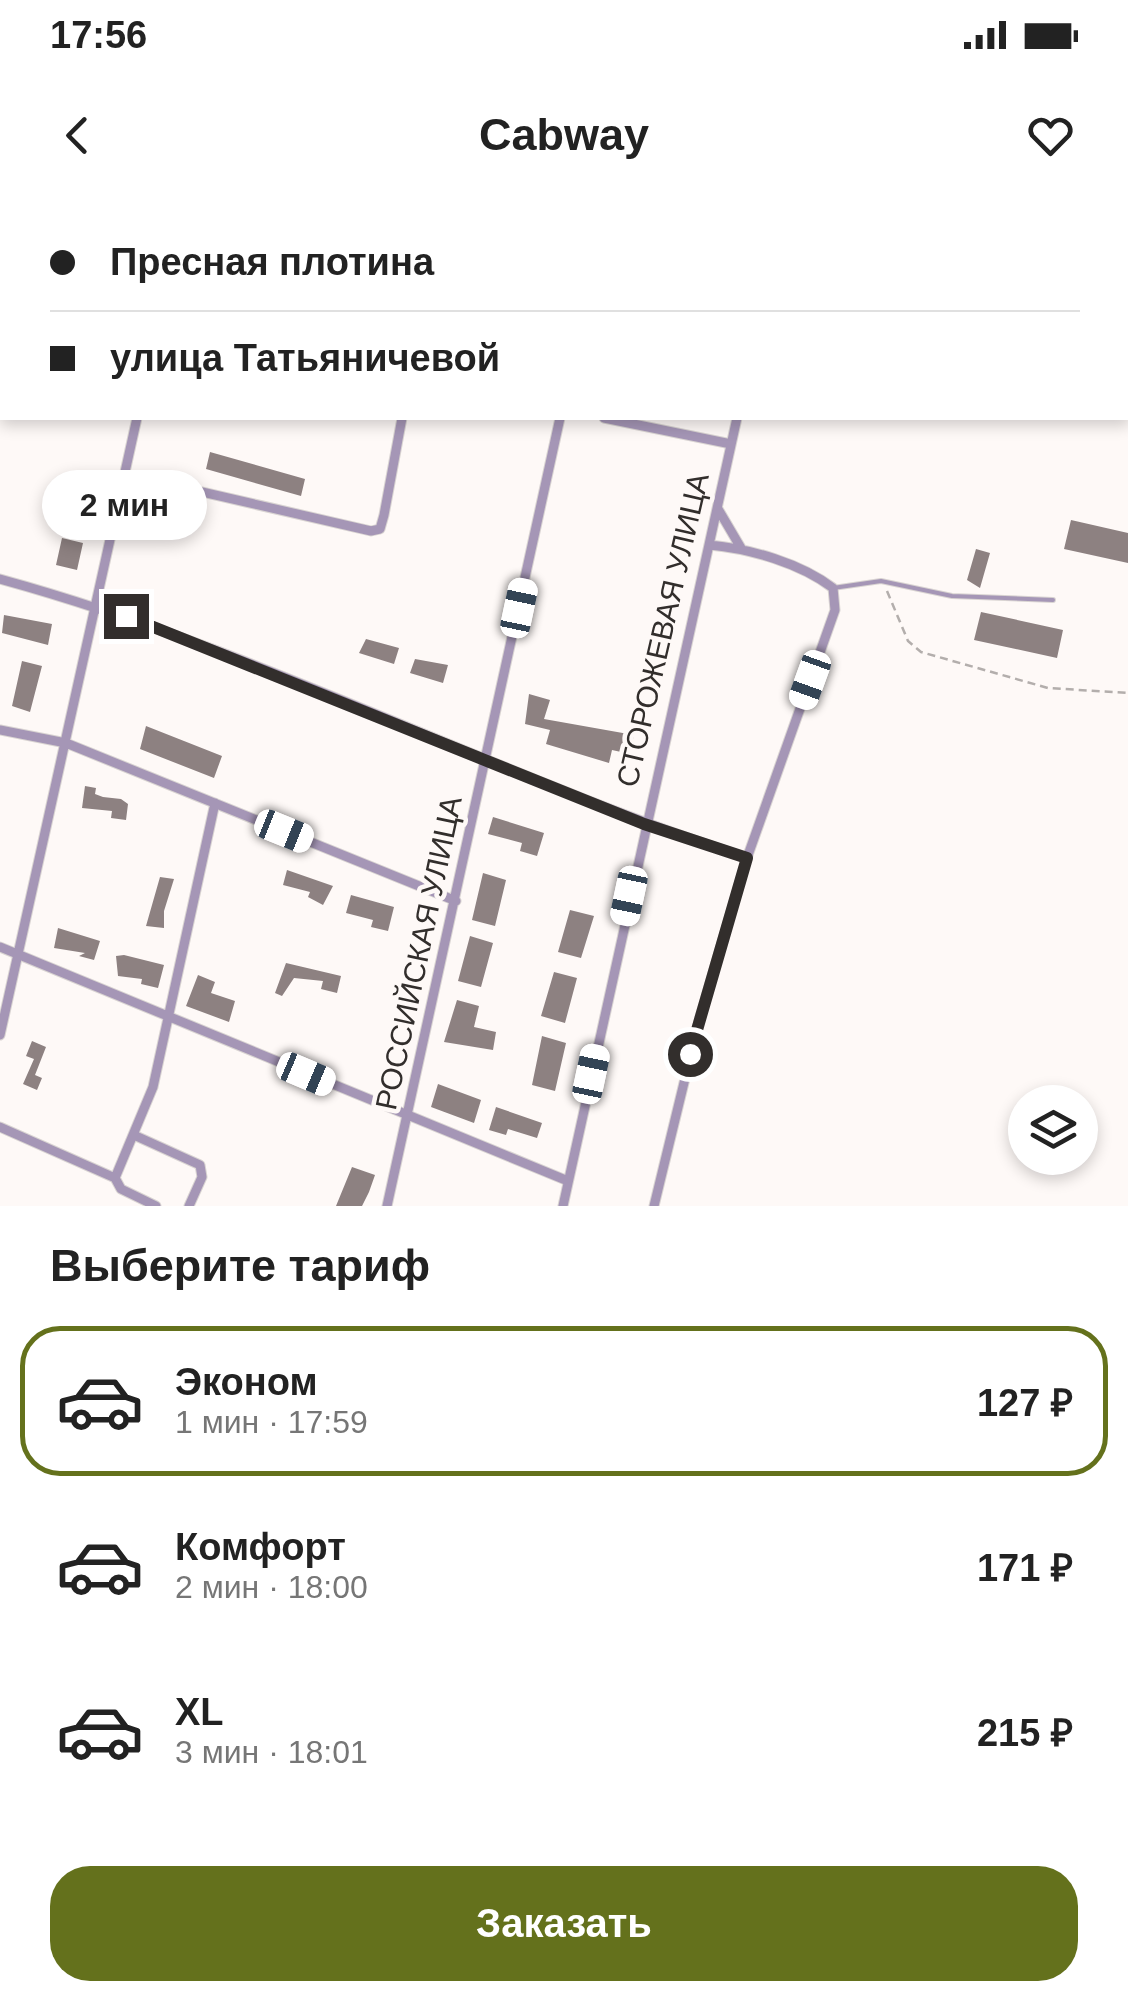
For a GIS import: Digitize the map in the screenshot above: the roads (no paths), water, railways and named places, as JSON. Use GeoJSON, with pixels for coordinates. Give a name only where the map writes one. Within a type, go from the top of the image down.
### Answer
{"type":"FeatureCollection","features":[{"type":"Feature","properties":{"kind":"street"},"geometry":{"type":"LineString","coordinates":[[0,1035],[137,420]]}},
{"type":"Feature","properties":{"kind":"street"},"geometry":{"type":"LineString","coordinates":[[124,474],[371,531],[380,529],[402,420]]}},
{"type":"Feature","properties":{"kind":"street","name":"РОССИЙСКАЯ УЛИЦА"},"geometry":{"type":"LineString","coordinates":[[388,1206],[560,420]]}},
{"type":"Feature","properties":{"kind":"street"},"geometry":{"type":"LineString","coordinates":[[614,420],[732,444]]}},
{"type":"Feature","properties":{"kind":"street","name":"СТОРОЖЕВАЯ УЛИЦА"},"geometry":{"type":"LineString","coordinates":[[562,1206],[737,420]]}},
{"type":"Feature","properties":{"kind":"street"},"geometry":{"type":"LineString","coordinates":[[718,509],[741,548]]}},
{"type":"Feature","properties":{"kind":"street"},"geometry":{"type":"LineString","coordinates":[[654,1206],[700,1018],[747,858],[835,610],[833,588],[818,577],[741,548],[710,545]]}},
{"type":"Feature","properties":{"kind":"street"},"geometry":{"type":"LineString","coordinates":[[0,579],[96,606],[644,824],[747,858]]}},
{"type":"Feature","properties":{"kind":"street"},"geometry":{"type":"LineString","coordinates":[[0,730],[66,743],[456,901]]}},
{"type":"Feature","properties":{"kind":"street"},"geometry":{"type":"LineString","coordinates":[[115,1178],[136,1136],[169,1016],[215,803]]}},
{"type":"Feature","properties":{"kind":"street"},"geometry":{"type":"LineString","coordinates":[[0,948],[568,1182]]}},
{"type":"Feature","properties":{"kind":"street"},"geometry":{"type":"LineString","coordinates":[[0,1127],[115,1178],[121,1189],[156,1206]]}},
{"type":"Feature","properties":{"kind":"street"},"geometry":{"type":"LineString","coordinates":[[136,1136],[200,1165],[202,1177],[189,1206]]}},
{"type":"Feature","properties":{"kind":"lane"},"geometry":{"type":"LineString","coordinates":[[833,588],[882,581],[952,596],[1053,600]]}}]}
